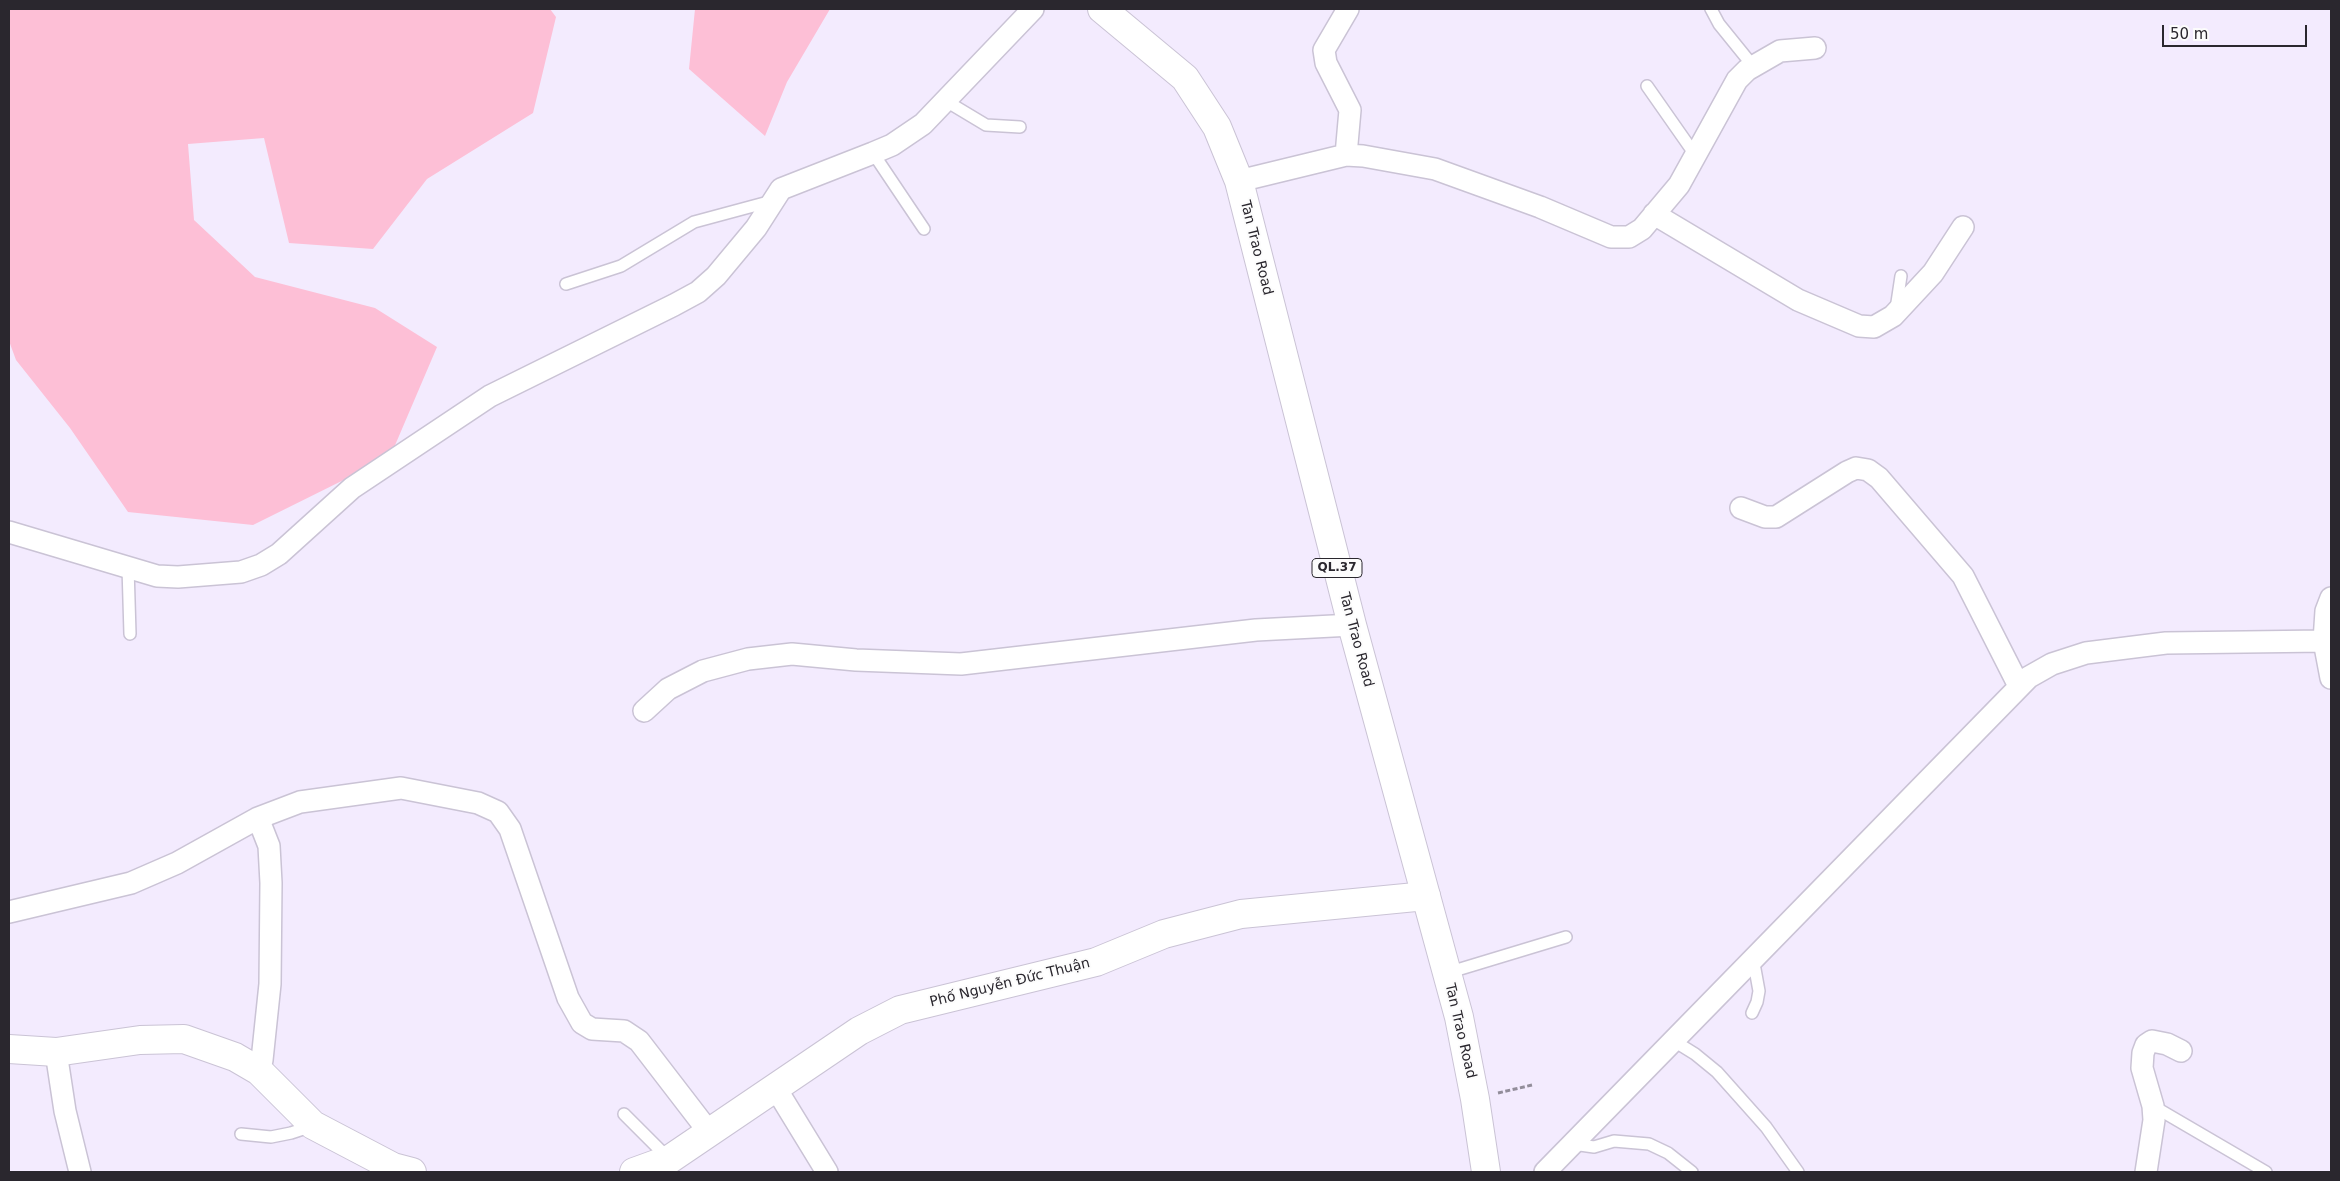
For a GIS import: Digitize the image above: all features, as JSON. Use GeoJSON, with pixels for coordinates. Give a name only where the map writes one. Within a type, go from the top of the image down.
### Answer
{"type":"FeatureCollection","features":[{"type":"Feature","properties":{"kind":"main road","name":"Tan Trao Road"},"geometry":{"type":"LineString","coordinates":[[1102,9],[1185,78],[1217,127],[1239,181],[1352,625],[1447,972],[1475,1099],[1486,1172]]}},
{"type":"Feature","properties":{"kind":"main road","name":"Phố Nguyễn Đức Thuận"},"geometry":{"type":"LineString","coordinates":[[634,1172],[668,1166],[709,1132],[775,1086],[859,1031],[900,1010],[1096,962],[1164,934],[1241,914],[1426,896]]}},
{"type":"Feature","properties":{"kind":"main road"},"geometry":{"type":"LineString","coordinates":[[9,1049],[56,1052],[140,1040],[184,1039],[235,1056],[259,1071],[313,1125],[393,1167],[412,1172]]}},
{"type":"Feature","properties":{"kind":"street"},"geometry":{"type":"LineString","coordinates":[[9,532],[157,576],[178,577],[241,572],[261,565],[279,554],[352,488],[490,396],[674,306],[698,292],[716,276],[756,228],[781,189],[892,145],[923,124],[1033,9]]}},
{"type":"Feature","properties":{"kind":"street"},"geometry":{"type":"LineString","coordinates":[[1346,155],[1350,110],[1326,63],[1324,50],[1348,9]]}},
{"type":"Feature","properties":{"kind":"street"},"geometry":{"type":"LineString","coordinates":[[1239,181],[1346,155],[1363,156],[1435,169],[1611,237],[1628,237],[1642,230],[1679,185],[1737,80],[1753,66],[1780,51],[1815,48]]}},
{"type":"Feature","properties":{"kind":"street"},"geometry":{"type":"LineString","coordinates":[[1654,214],[1798,300],[1859,326],[1874,327],[1895,313],[1933,273],[1963,227]]}},
{"type":"Feature","properties":{"kind":"street"},"geometry":{"type":"LineString","coordinates":[[1741,508],[1764,517],[1776,517],[1847,472],[1856,468],[1868,470],[1879,478],[1963,576],[2019,686]]}},
{"type":"Feature","properties":{"kind":"street"},"geometry":{"type":"LineString","coordinates":[[2331,598],[2326,611],[2324,641],[2331,678]]}},
{"type":"Feature","properties":{"kind":"street"},"geometry":{"type":"LineString","coordinates":[[644,711],[668,689],[703,671],[748,659],[792,654],[856,660],[961,664],[1256,630],[1352,625]]}},
{"type":"Feature","properties":{"kind":"street"},"geometry":{"type":"LineString","coordinates":[[1544,1172],[2019,686],[2052,664],[2086,652],[2166,643],[2324,641]]}},
{"type":"Feature","properties":{"kind":"street"},"geometry":{"type":"LineString","coordinates":[[9,912],[131,883],[177,863],[258,818],[300,802],[401,788],[478,803],[498,812],[510,829],[568,998],[582,1023],[592,1030],[624,1031],[639,1041],[709,1132]]}},
{"type":"Feature","properties":{"kind":"street"},"geometry":{"type":"LineString","coordinates":[[258,818],[269,846],[270,883],[270,984],[262,1060],[259,1071]]}},
{"type":"Feature","properties":{"kind":"street"},"geometry":{"type":"LineString","coordinates":[[2146,1172],[2154,1120],[2153,1106],[2142,1068],[2143,1053],[2146,1045],[2152,1041],[2167,1044],[2181,1051]]}},
{"type":"Feature","properties":{"kind":"street"},"geometry":{"type":"LineString","coordinates":[[56,1052],[65,1110],[80,1172]]}},
{"type":"Feature","properties":{"kind":"street"},"geometry":{"type":"LineString","coordinates":[[775,1086],[827,1172]]}},
{"type":"Feature","properties":{"kind":"lane"},"geometry":{"type":"LineString","coordinates":[[1711,9],[1719,24],[1753,66]]}},
{"type":"Feature","properties":{"kind":"lane"},"geometry":{"type":"LineString","coordinates":[[1647,86],[1696,156]]}},
{"type":"Feature","properties":{"kind":"lane"},"geometry":{"type":"LineString","coordinates":[[946,101],[986,125],[1020,127]]}},
{"type":"Feature","properties":{"kind":"lane"},"geometry":{"type":"LineString","coordinates":[[873,153],[924,229]]}},
{"type":"Feature","properties":{"kind":"lane"},"geometry":{"type":"LineString","coordinates":[[566,284],[622,266],[694,222],[772,201]]}},
{"type":"Feature","properties":{"kind":"lane"},"geometry":{"type":"LineString","coordinates":[[1895,313],[1901,276]]}},
{"type":"Feature","properties":{"kind":"lane"},"geometry":{"type":"LineString","coordinates":[[128,567],[130,634]]}},
{"type":"Feature","properties":{"kind":"lane"},"geometry":{"type":"LineString","coordinates":[[1447,972],[1566,936]]}},
{"type":"Feature","properties":{"kind":"lane"},"geometry":{"type":"LineString","coordinates":[[1750,963],[1755,969],[1759,991],[1752,1013]]}},
{"type":"Feature","properties":{"kind":"lane"},"geometry":{"type":"LineString","coordinates":[[1674,1041],[1695,1054],[1717,1072],[1766,1127],[1798,1172]]}},
{"type":"Feature","properties":{"kind":"lane"},"geometry":{"type":"LineString","coordinates":[[2153,1106],[2266,1172]]}},
{"type":"Feature","properties":{"kind":"lane"},"geometry":{"type":"LineString","coordinates":[[624,1114],[668,1166]]}},
{"type":"Feature","properties":{"kind":"lane"},"geometry":{"type":"LineString","coordinates":[[241,1134],[271,1137],[291,1134],[313,1125]]}},
{"type":"Feature","properties":{"kind":"lane"},"geometry":{"type":"LineString","coordinates":[[1573,1144],[1594,1147],[1614,1141],[1649,1144],[1668,1153],[1692,1172]]}},
{"type":"Feature","properties":{"kind":"path"},"geometry":{"type":"LineString","coordinates":[[1475,1099],[1532,1085]]}},
{"type":"Feature","properties":{"kind":"shaded area"},"geometry":{"type":"Polygon","coordinates":[[[9,9],[550,9],[556,17],[533,113],[427,179],[373,249],[289,243],[264,138],[188,144],[194,220],[255,277],[375,308],[437,347],[390,457],[253,525],[128,512],[70,428],[16,360],[9,341],[9,9]]]}},
{"type":"Feature","properties":{"kind":"shaded area"},"geometry":{"type":"Polygon","coordinates":[[[695,9],[830,9],[787,82],[765,136],[689,69],[695,9]]]}}]}
